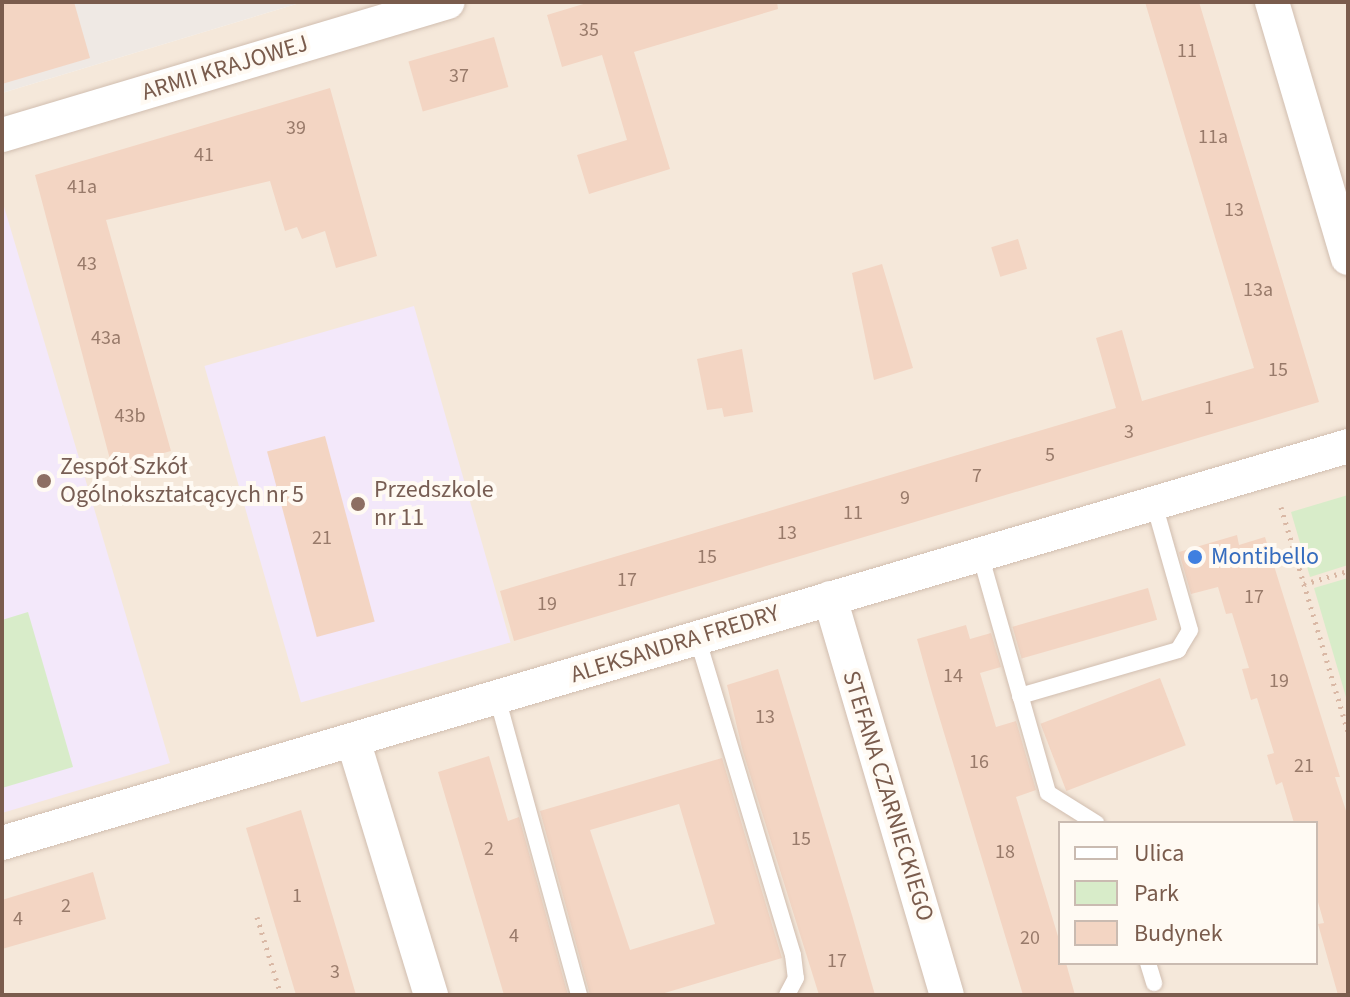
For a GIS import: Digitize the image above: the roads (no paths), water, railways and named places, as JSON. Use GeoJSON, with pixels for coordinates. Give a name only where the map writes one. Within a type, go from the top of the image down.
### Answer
{"type":"FeatureCollection","features":[{"type":"Feature","properties":{"kind":"street","name":"ARMII KRAJOWEJ"},"geometry":{"type":"LineString","coordinates":[[2,135],[448,2]]}},
{"type":"Feature","properties":{"kind":"street"},"geometry":{"type":"LineString","coordinates":[[1272,2],[1348,258]]}},
{"type":"Feature","properties":{"kind":"street","name":"ALEKSANDRA FREDRY"},"geometry":{"type":"LineString","coordinates":[[2,843],[1348,446]]}},
{"type":"Feature","properties":{"kind":"street","name":"STEFANA CZARNIECKIEGO"},"geometry":{"type":"LineString","coordinates":[[830,598],[947,995]]}},
{"type":"Feature","properties":{"kind":"street"},"geometry":{"type":"LineString","coordinates":[[353,740],[431,995]]}},
{"type":"Feature","properties":{"kind":"lane"},"geometry":{"type":"LineString","coordinates":[[1020,696],[1178,650],[1190,630],[1154,504]]}},
{"type":"Feature","properties":{"kind":"lane"},"geometry":{"type":"LineString","coordinates":[[980,554],[1048,793],[1093,821]]}},
{"type":"Feature","properties":{"kind":"lane"},"geometry":{"type":"LineString","coordinates":[[697,637],[793,955],[796,978],[787,995]]}},
{"type":"Feature","properties":{"kind":"lane"},"geometry":{"type":"LineString","coordinates":[[497,697],[579,995]]}},
{"type":"Feature","properties":{"kind":"lane"},"geometry":{"type":"LineString","coordinates":[[1149,965],[1154,983]]}},
{"type":"Feature","properties":{"kind":"place","name":"Zespół Szkół Ogólnokształcących nr 5"},"geometry":{"type":"Point","coordinates":[44,481]}},
{"type":"Feature","properties":{"kind":"place","name":"Przedszkole nr 11"},"geometry":{"type":"Point","coordinates":[358,504]}},
{"type":"Feature","properties":{"kind":"place","name":"Montibello"},"geometry":{"type":"Point","coordinates":[1195,557]}}]}
